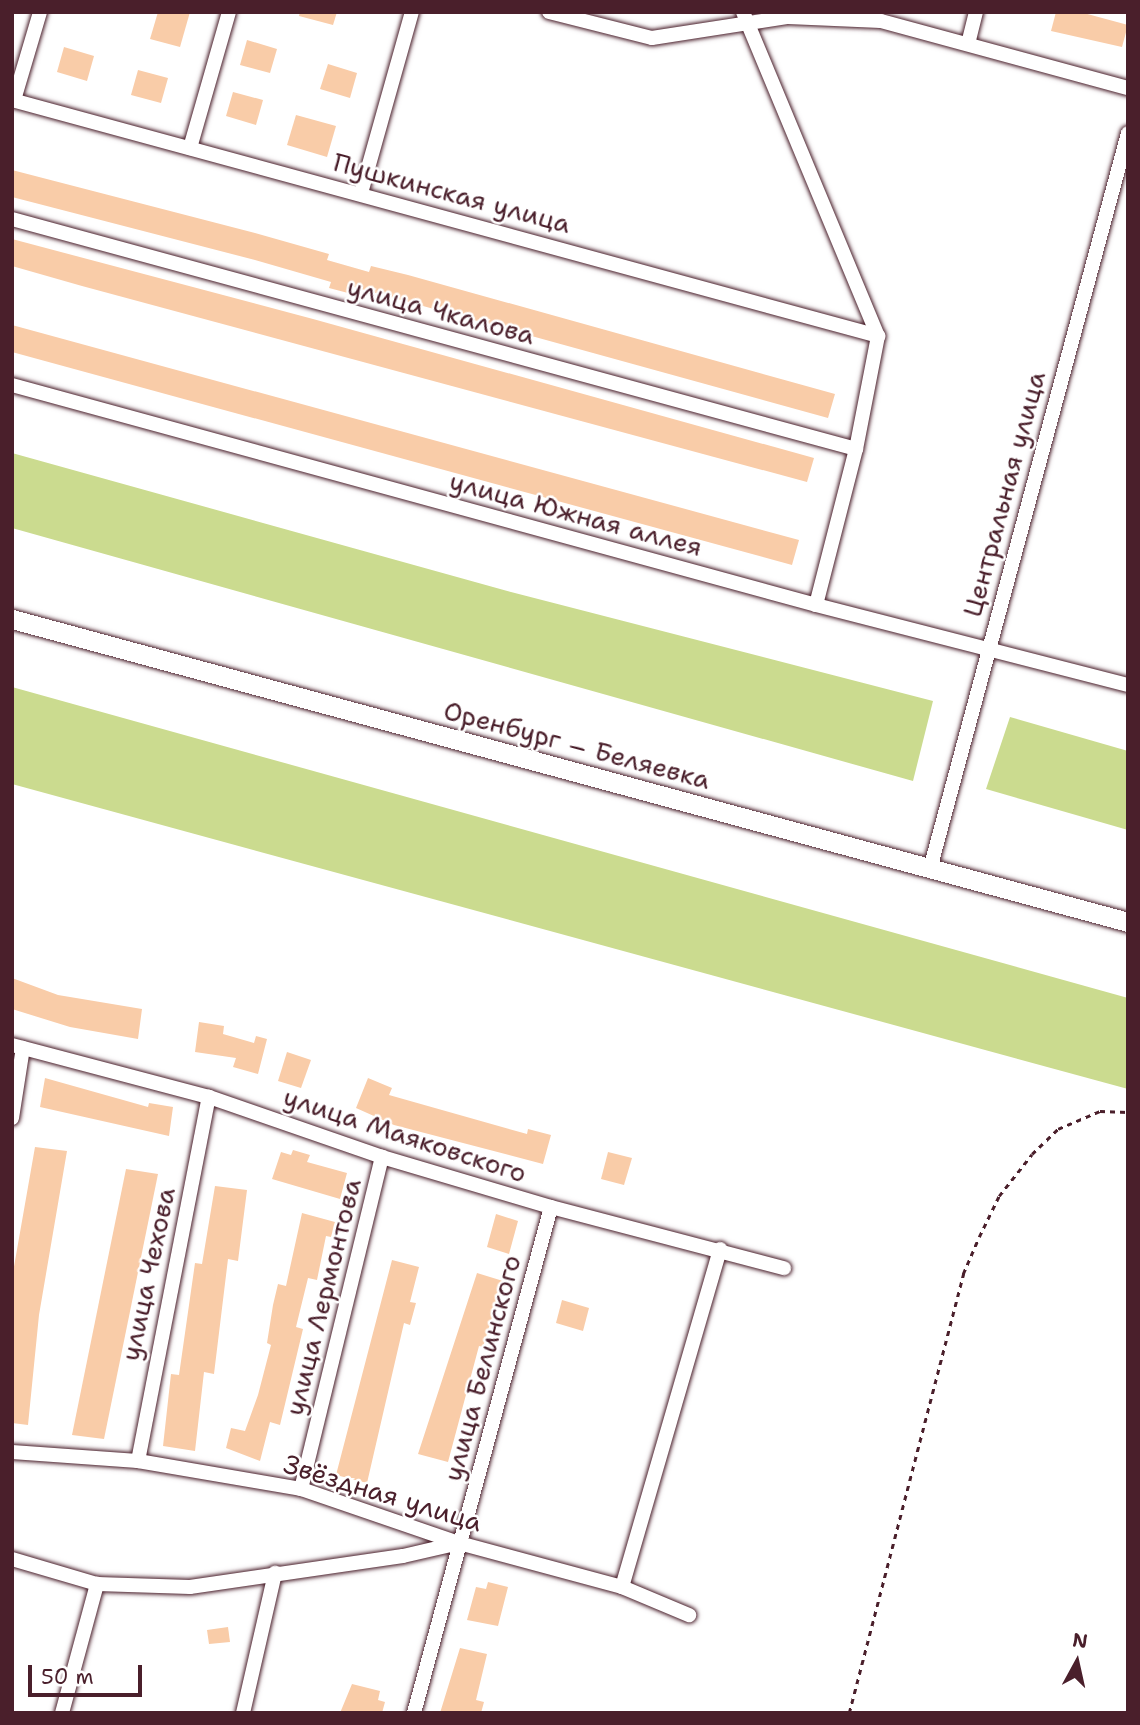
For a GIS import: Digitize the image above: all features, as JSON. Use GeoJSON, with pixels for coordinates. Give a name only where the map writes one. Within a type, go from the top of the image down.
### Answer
{"type":"FeatureCollection","features":[{"type":"Feature","properties":{"kind":"main road","name":"Оренбург – Беляевка"},"geometry":{"type":"LineString","coordinates":[[12,619],[1128,922]]}},
{"type":"Feature","properties":{"kind":"street"},"geometry":{"type":"LineString","coordinates":[[13,100],[40,12]]}},
{"type":"Feature","properties":{"kind":"street"},"geometry":{"type":"LineString","coordinates":[[190,148],[229,12]]}},
{"type":"Feature","properties":{"kind":"street"},"geometry":{"type":"LineString","coordinates":[[361,193],[412,12]]}},
{"type":"Feature","properties":{"kind":"street"},"geometry":{"type":"LineString","coordinates":[[549,12],[652,38],[746,19],[788,15],[881,21],[1128,88]]}},
{"type":"Feature","properties":{"kind":"street"},"geometry":{"type":"LineString","coordinates":[[968,44],[976,12]]}},
{"type":"Feature","properties":{"kind":"street"},"geometry":{"type":"LineString","coordinates":[[746,19],[878,336],[856,449],[816,605]]}},
{"type":"Feature","properties":{"kind":"street","name":"Пушкинская улица"},"geometry":{"type":"LineString","coordinates":[[13,100],[878,336]]}},
{"type":"Feature","properties":{"kind":"street","name":"Центральная улица"},"geometry":{"type":"LineString","coordinates":[[930,869],[987,647],[1128,133]]}},
{"type":"Feature","properties":{"kind":"street","name":"улица Чкалова"},"geometry":{"type":"LineString","coordinates":[[12,219],[856,449]]}},
{"type":"Feature","properties":{"kind":"street","name":"улица Южная аллея"},"geometry":{"type":"LineString","coordinates":[[12,385],[816,605],[1128,685]]}},
{"type":"Feature","properties":{"kind":"street"},"geometry":{"type":"LineString","coordinates":[[12,1118],[18,1046]]}},
{"type":"Feature","properties":{"kind":"street","name":"улица Маяковского"},"geometry":{"type":"LineString","coordinates":[[18,1046],[209,1097],[382,1157],[551,1207],[784,1268]]}},
{"type":"Feature","properties":{"kind":"street","name":"улица Чехова"},"geometry":{"type":"LineString","coordinates":[[138,1461],[209,1097]]}},
{"type":"Feature","properties":{"kind":"street","name":"улица Лермонтова"},"geometry":{"type":"LineString","coordinates":[[301,1489],[382,1157]]}},
{"type":"Feature","properties":{"kind":"street","name":"улица Белинского"},"geometry":{"type":"LineString","coordinates":[[414,1713],[551,1207]]}},
{"type":"Feature","properties":{"kind":"street"},"geometry":{"type":"LineString","coordinates":[[622,1587],[720,1250]]}},
{"type":"Feature","properties":{"kind":"street","name":"Звёздная улица"},"geometry":{"type":"LineString","coordinates":[[12,1452],[138,1461],[301,1489],[459,1543],[622,1587],[689,1615]]}},
{"type":"Feature","properties":{"kind":"street"},"geometry":{"type":"LineString","coordinates":[[12,1559],[97,1584],[190,1587],[403,1556],[459,1543]]}},
{"type":"Feature","properties":{"kind":"street"},"geometry":{"type":"LineString","coordinates":[[243,1713],[275,1573]]}},
{"type":"Feature","properties":{"kind":"street"},"geometry":{"type":"LineString","coordinates":[[62,1713],[97,1584]]}},
{"type":"Feature","properties":{"kind":"path"},"geometry":{"type":"LineString","coordinates":[[849,1713],[963,1274],[979,1237],[999,1196],[1032,1154],[1058,1129],[1100,1111],[1128,1112]]}},
{"type":"Feature","properties":{"kind":"green space"},"geometry":{"type":"Polygon","coordinates":[[[12,453],[511,592],[933,701],[913,781],[12,528],[12,453]]]}},
{"type":"Feature","properties":{"kind":"green space"},"geometry":{"type":"Polygon","coordinates":[[[12,687],[1128,998],[1128,1089],[12,784],[12,687]]]}},
{"type":"Feature","properties":{"kind":"green space"},"geometry":{"type":"Polygon","coordinates":[[[1010,717],[1128,751],[1128,830],[986,789],[1010,717]]]}},
{"type":"Feature","properties":{"kind":"building"},"geometry":{"type":"Polygon","coordinates":[[[158,12],[190,12],[180,47],[150,39],[158,12]]]}},
{"type":"Feature","properties":{"kind":"building"},"geometry":{"type":"Polygon","coordinates":[[[300,12],[337,12],[333,25],[299,16],[300,12]]]}},
{"type":"Feature","properties":{"kind":"building"},"geometry":{"type":"Polygon","coordinates":[[[1056,12],[1080,12],[1128,25],[1122,47],[1051,31],[1056,12]]]}},
{"type":"Feature","properties":{"kind":"building"},"geometry":{"type":"Polygon","coordinates":[[[247,40],[277,49],[270,73],[240,65],[247,40]]]}},
{"type":"Feature","properties":{"kind":"building"},"geometry":{"type":"Polygon","coordinates":[[[64,47],[94,56],[87,81],[57,72],[64,47]]]}},
{"type":"Feature","properties":{"kind":"building"},"geometry":{"type":"Polygon","coordinates":[[[328,64],[357,73],[350,98],[320,89],[328,64]]]}},
{"type":"Feature","properties":{"kind":"building"},"geometry":{"type":"Polygon","coordinates":[[[138,70],[168,78],[161,103],[131,95],[138,70]]]}},
{"type":"Feature","properties":{"kind":"building"},"geometry":{"type":"Polygon","coordinates":[[[233,92],[263,100],[256,125],[226,116],[233,92]]]}},
{"type":"Feature","properties":{"kind":"building"},"geometry":{"type":"Polygon","coordinates":[[[296,115],[336,126],[327,157],[287,145],[296,115]]]}},
{"type":"Feature","properties":{"kind":"building"},"geometry":{"type":"Polygon","coordinates":[[[12,170],[329,254],[327,260],[369,272],[371,266],[408,275],[835,394],[828,418],[350,286],[348,293],[329,288],[331,282],[255,260],[12,197],[12,170]]]}},
{"type":"Feature","properties":{"kind":"building"},"geometry":{"type":"Polygon","coordinates":[[[12,239],[313,319],[814,458],[807,482],[82,286],[12,266],[12,239]]]}},
{"type":"Feature","properties":{"kind":"building"},"geometry":{"type":"Polygon","coordinates":[[[12,325],[799,540],[792,565],[12,352],[12,325]]]}},
{"type":"Feature","properties":{"kind":"building"},"geometry":{"type":"Polygon","coordinates":[[[12,978],[58,995],[142,1009],[138,1039],[70,1027],[12,1009],[12,978]]]}},
{"type":"Feature","properties":{"kind":"building"},"geometry":{"type":"Polygon","coordinates":[[[199,1022],[224,1026],[223,1034],[254,1043],[256,1036],[267,1039],[258,1074],[233,1067],[236,1058],[195,1052],[199,1022]]]}},
{"type":"Feature","properties":{"kind":"building"},"geometry":{"type":"Polygon","coordinates":[[[287,1052],[311,1060],[301,1088],[278,1081],[287,1052]]]}},
{"type":"Feature","properties":{"kind":"building"},"geometry":{"type":"Polygon","coordinates":[[[45,1078],[148,1107],[149,1103],[173,1107],[169,1136],[40,1107],[45,1078]]]}},
{"type":"Feature","properties":{"kind":"building"},"geometry":{"type":"Polygon","coordinates":[[[368,1078],[392,1088],[389,1095],[527,1134],[528,1129],[551,1135],[543,1164],[394,1125],[356,1108],[368,1078]]]}},
{"type":"Feature","properties":{"kind":"building"},"geometry":{"type":"Polygon","coordinates":[[[35,1147],[67,1151],[39,1315],[28,1425],[12,1423],[12,1278],[35,1147]]]}},
{"type":"Feature","properties":{"kind":"building"},"geometry":{"type":"Polygon","coordinates":[[[293,1150],[310,1155],[307,1162],[347,1173],[340,1199],[272,1179],[281,1152],[291,1155],[293,1150]]]}},
{"type":"Feature","properties":{"kind":"building"},"geometry":{"type":"Polygon","coordinates":[[[608,1152],[632,1158],[624,1185],[601,1179],[608,1152]]]}},
{"type":"Feature","properties":{"kind":"building"},"geometry":{"type":"Polygon","coordinates":[[[126,1169],[158,1174],[104,1439],[72,1435],[126,1169]]]}},
{"type":"Feature","properties":{"kind":"building"},"geometry":{"type":"Polygon","coordinates":[[[215,1186],[247,1190],[238,1261],[228,1259],[214,1374],[204,1372],[195,1451],[163,1446],[171,1374],[179,1375],[195,1263],[202,1264],[215,1186]]]}},
{"type":"Feature","properties":{"kind":"building"},"geometry":{"type":"Polygon","coordinates":[[[302,1213],[335,1222],[331,1237],[326,1236],[317,1280],[308,1278],[296,1327],[303,1329],[280,1425],[270,1422],[260,1461],[226,1448],[231,1428],[245,1431],[258,1395],[271,1345],[267,1343],[278,1284],[286,1286],[302,1213]]]}},
{"type":"Feature","properties":{"kind":"building"},"geometry":{"type":"Polygon","coordinates":[[[496,1214],[518,1221],[509,1254],[487,1247],[496,1214]]]}},
{"type":"Feature","properties":{"kind":"building"},"geometry":{"type":"Polygon","coordinates":[[[392,1260],[419,1267],[410,1302],[416,1303],[410,1325],[404,1323],[367,1483],[336,1475],[392,1260]]]}},
{"type":"Feature","properties":{"kind":"building"},"geometry":{"type":"Polygon","coordinates":[[[477,1273],[503,1281],[483,1347],[479,1346],[448,1462],[418,1454],[477,1273]]]}},
{"type":"Feature","properties":{"kind":"building"},"geometry":{"type":"Polygon","coordinates":[[[562,1300],[589,1308],[583,1331],[556,1323],[562,1300]]]}},
{"type":"Feature","properties":{"kind":"building"},"geometry":{"type":"Polygon","coordinates":[[[488,1582],[508,1587],[498,1626],[467,1620],[476,1587],[486,1589],[488,1582]]]}},
{"type":"Feature","properties":{"kind":"building"},"geometry":{"type":"Polygon","coordinates":[[[228,1627],[230,1642],[209,1644],[207,1630],[228,1627]]]}},
{"type":"Feature","properties":{"kind":"building"},"geometry":{"type":"Polygon","coordinates":[[[460,1648],[487,1654],[476,1700],[484,1702],[481,1713],[440,1713],[460,1648]]]}},
{"type":"Feature","properties":{"kind":"building"},"geometry":{"type":"Polygon","coordinates":[[[352,1684],[380,1691],[378,1700],[385,1702],[382,1713],[340,1713],[352,1684]]]}}]}
